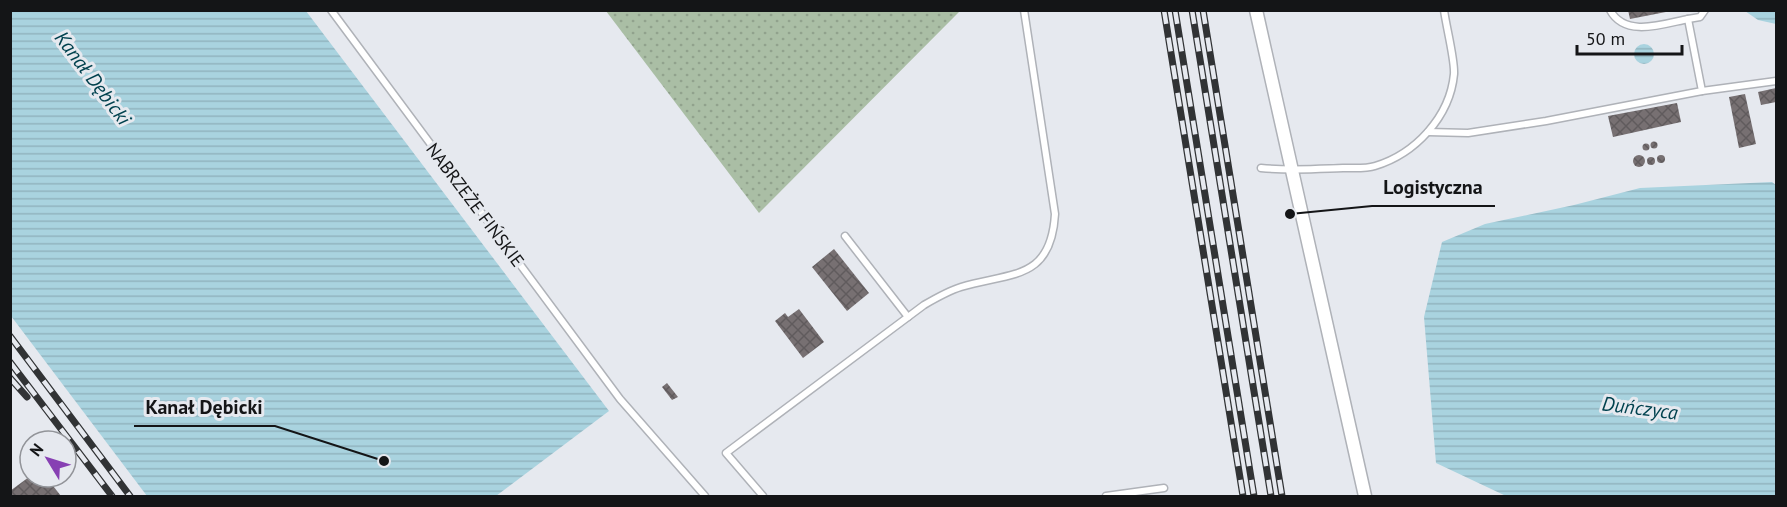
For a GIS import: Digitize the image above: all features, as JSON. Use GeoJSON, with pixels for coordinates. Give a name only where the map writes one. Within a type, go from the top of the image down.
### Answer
{"type":"FeatureCollection","features":[{"type":"Feature","properties":{"kind":"street"},"geometry":{"type":"LineString","coordinates":[[1256,10],[1365,496]]}},
{"type":"Feature","properties":{"kind":"lane","name":"NABRZEŻE FIŃSKIE"},"geometry":{"type":"LineString","coordinates":[[331,10],[620,399],[705,496]]}},
{"type":"Feature","properties":{"kind":"lane"},"geometry":{"type":"LineString","coordinates":[[763,496],[726,453],[924,305],[960,287],[1004,278],[1023,271],[1035,265],[1051,243],[1054,222],[1053,196],[1024,10]]}},
{"type":"Feature","properties":{"kind":"lane"},"geometry":{"type":"LineString","coordinates":[[1261,168],[1292,170],[1374,167],[1399,156],[1416,145],[1440,115],[1449,95],[1454,73],[1444,10]]}},
{"type":"Feature","properties":{"kind":"lane"},"geometry":{"type":"LineString","coordinates":[[1610,10],[1621,24],[1633,27],[1700,17],[1705,10]]}},
{"type":"Feature","properties":{"kind":"lane"},"geometry":{"type":"LineString","coordinates":[[1688,19],[1702,91]]}},
{"type":"Feature","properties":{"kind":"lane"},"geometry":{"type":"LineString","coordinates":[[1428,132],[1468,133],[1546,121],[1702,91],[1776,81]]}},
{"type":"Feature","properties":{"kind":"lane"},"geometry":{"type":"LineString","coordinates":[[845,236],[908,316]]}},
{"type":"Feature","properties":{"kind":"lane"},"geometry":{"type":"LineString","coordinates":[[1106,496],[1164,488]]}},
{"type":"Feature","properties":{"kind":"green space"},"geometry":{"type":"Polygon","coordinates":[[[606,11],[960,11],[759,213],[606,11]]]}},
{"type":"Feature","properties":{"kind":"water"},"geometry":{"type":"Polygon","coordinates":[[[11,10],[306,11],[609,411],[496,496],[147,496],[11,316],[11,10]]]}},
{"type":"Feature","properties":{"kind":"water"},"geometry":{"type":"Polygon","coordinates":[[[1745,11],[1776,11],[1776,24],[1758,20],[1745,11]]]}},
{"type":"Feature","properties":{"kind":"water"},"geometry":{"type":"Polygon","coordinates":[[[1644,44],[1651,47],[1654,54],[1651,61],[1644,64],[1637,61],[1634,54],[1637,47],[1644,44]]]}},
{"type":"Feature","properties":{"kind":"water","name":"Duńczyca"},"geometry":{"type":"Polygon","coordinates":[[[1772,182],[1776,185],[1776,496],[1506,496],[1436,463],[1424,317],[1442,242],[1485,224],[1640,188],[1772,182]]]}},
{"type":"Feature","properties":{"kind":"building"},"geometry":{"type":"Polygon","coordinates":[[[1628,10],[1670,10],[1671,11],[1630,19],[1628,10]]]}},
{"type":"Feature","properties":{"kind":"building"},"geometry":{"type":"Polygon","coordinates":[[[1776,88],[1776,102],[1761,105],[1758,92],[1776,88]]]}},
{"type":"Feature","properties":{"kind":"building"},"geometry":{"type":"Polygon","coordinates":[[[1745,94],[1756,144],[1739,148],[1729,97],[1745,94]]]}},
{"type":"Feature","properties":{"kind":"building"},"geometry":{"type":"Polygon","coordinates":[[[1677,103],[1681,122],[1613,137],[1608,116],[1677,103]]]}},
{"type":"Feature","properties":{"kind":"building"},"geometry":{"type":"Polygon","coordinates":[[[1654,141],[1658,145],[1654,149],[1650,145],[1654,141]]]}},
{"type":"Feature","properties":{"kind":"building"},"geometry":{"type":"Polygon","coordinates":[[[1646,143],[1650,147],[1646,151],[1642,147],[1646,143]]]}},
{"type":"Feature","properties":{"kind":"building"},"geometry":{"type":"Polygon","coordinates":[[[1641,155],[1644,156],[1644,166],[1637,167],[1634,166],[1633,159],[1634,156],[1641,155]]]}},
{"type":"Feature","properties":{"kind":"building"},"geometry":{"type":"Polygon","coordinates":[[[1661,155],[1665,159],[1661,163],[1657,159],[1661,155]]]}},
{"type":"Feature","properties":{"kind":"building"},"geometry":{"type":"Polygon","coordinates":[[[1651,157],[1655,161],[1651,165],[1647,161],[1651,157]]]}},
{"type":"Feature","properties":{"kind":"building"},"geometry":{"type":"Polygon","coordinates":[[[834,249],[869,293],[847,311],[812,267],[834,249]]]}},
{"type":"Feature","properties":{"kind":"building"},"geometry":{"type":"Polygon","coordinates":[[[799,309],[824,342],[803,358],[775,321],[785,313],[788,317],[799,309]]]}},
{"type":"Feature","properties":{"kind":"building"},"geometry":{"type":"Polygon","coordinates":[[[667,383],[678,397],[672,400],[662,387],[667,383]]]}},
{"type":"Feature","properties":{"kind":"building"},"geometry":{"type":"Polygon","coordinates":[[[18,485],[18,489],[55,489],[61,496],[10,496],[10,491],[18,485]]]}},
{"type":"Feature","properties":{"kind":"railway"},"geometry":{"type":"LineString","coordinates":[[1164,10],[1243,496]]}},
{"type":"Feature","properties":{"kind":"railway"},"geometry":{"type":"LineString","coordinates":[[1175,10],[1254,496]]}},
{"type":"Feature","properties":{"kind":"railway"},"geometry":{"type":"LineString","coordinates":[[1192,10],[1271,496]]}},
{"type":"Feature","properties":{"kind":"railway"},"geometry":{"type":"LineString","coordinates":[[1203,10],[1282,496]]}},
{"type":"Feature","properties":{"kind":"railway"},"geometry":{"type":"LineString","coordinates":[[10,336],[130,496]]}},
{"type":"Feature","properties":{"kind":"railway"},"geometry":{"type":"LineString","coordinates":[[10,362],[112,496]]}},
{"type":"Feature","properties":{"kind":"railway"},"geometry":{"type":"LineString","coordinates":[[10,378],[27,397]]}},
{"type":"Feature","properties":{"kind":"place","name":"Logistyczna"},"geometry":{"type":"Point","coordinates":[1290,214]}},
{"type":"Feature","properties":{"kind":"place","name":"Kanał Dębicki"},"geometry":{"type":"Point","coordinates":[384,461]}}]}
